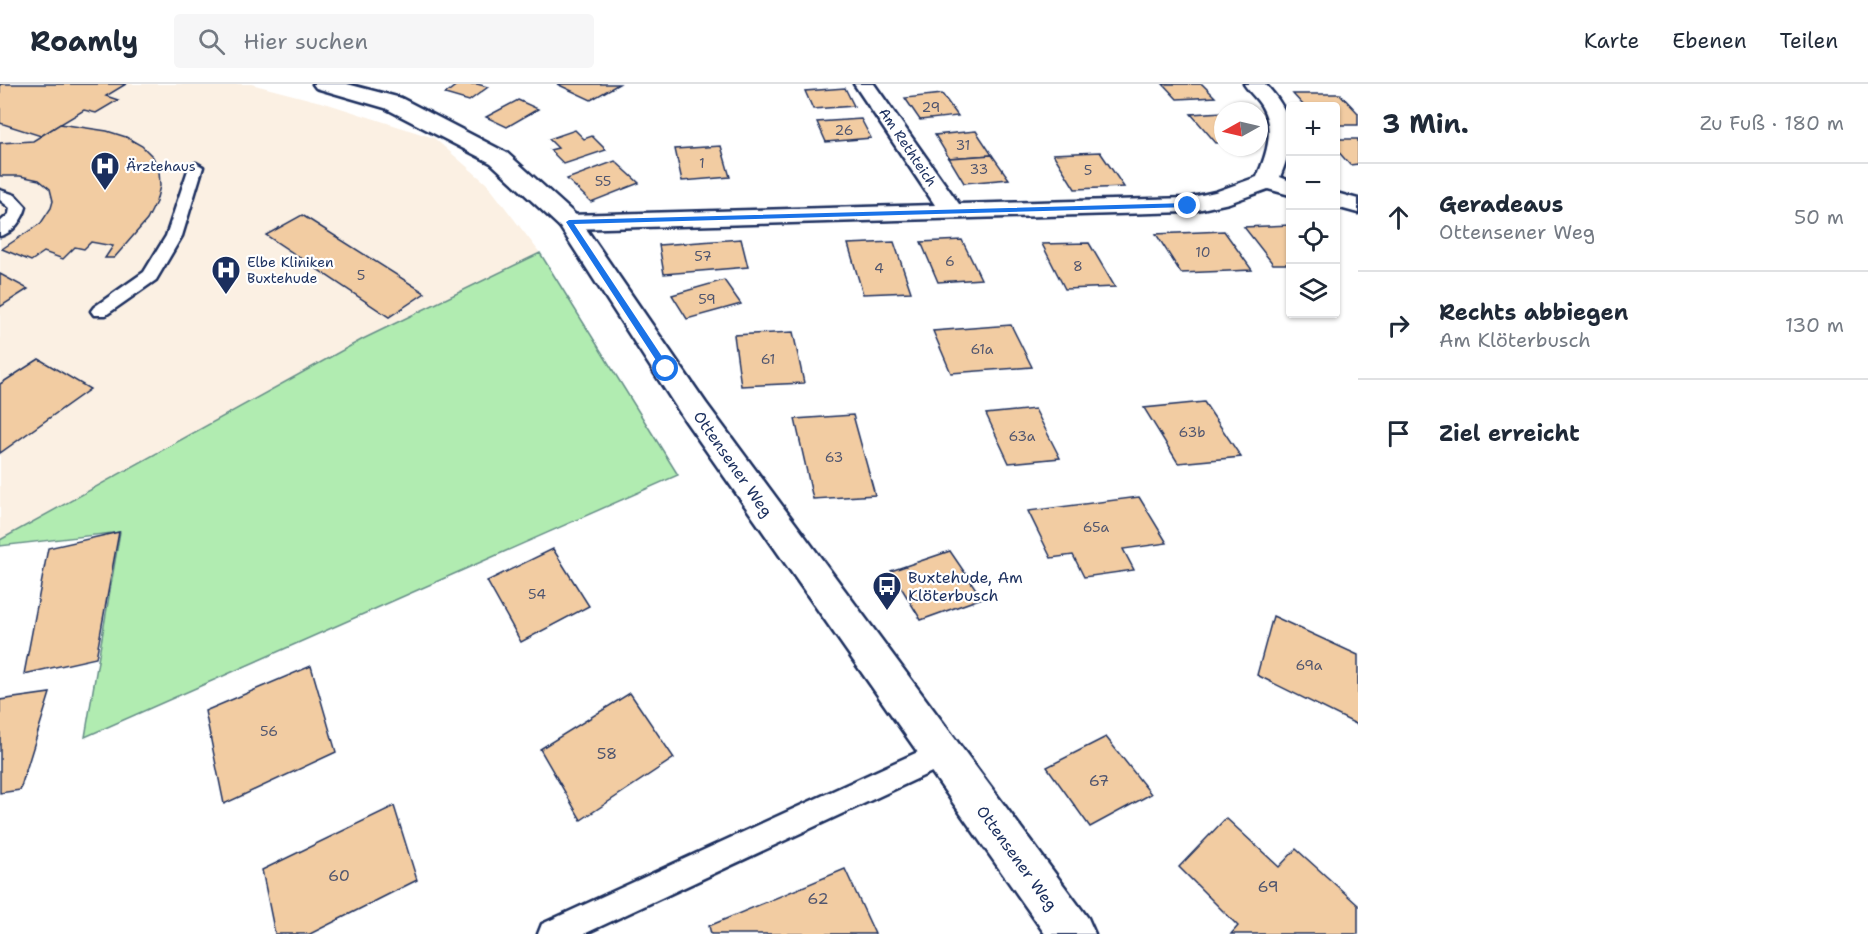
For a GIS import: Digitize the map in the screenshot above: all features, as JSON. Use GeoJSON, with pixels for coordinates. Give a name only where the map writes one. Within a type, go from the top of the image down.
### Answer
{"type":"FeatureCollection","features":[{"type":"Feature","properties":{"kind":"street","name":"Ottensener Weg"},"geometry":{"type":"LineString","coordinates":[[323,84],[393,102],[499,158],[569,222],[666,369],[1072,934]]}},
{"type":"Feature","properties":{"kind":"street","name":"Am Rethteich"},"geometry":{"type":"LineString","coordinates":[[864,84],[951,210]]}},
{"type":"Feature","properties":{"kind":"street"},"geometry":{"type":"LineString","coordinates":[[569,222],[951,210],[1188,206],[1279,184],[1278,156],[1282,126],[1265,95],[1254,84]]}},
{"type":"Feature","properties":{"kind":"street"},"geometry":{"type":"LineString","coordinates":[[1340,201],[1358,206]]}},
{"type":"Feature","properties":{"kind":"lane"},"geometry":{"type":"LineString","coordinates":[[100,310],[150,276],[174,236],[196,167]]}},
{"type":"Feature","properties":{"kind":"lane"},"geometry":{"type":"LineString","coordinates":[[0,195],[14,200],[18,207],[16,216],[0,231]]}},
{"type":"Feature","properties":{"kind":"lane"},"geometry":{"type":"LineString","coordinates":[[552,934],[942,754]]}},
{"type":"Feature","properties":{"kind":"shaded area","name":"Elbe Kliniken Buxtehude"},"geometry":{"type":"Polygon","coordinates":[[[0,84],[251,84],[328,104],[434,138],[487,184],[540,253],[363,339],[0,540],[0,84]]]}},
{"type":"Feature","properties":{"kind":"green space"},"geometry":{"type":"Polygon","coordinates":[[[540,253],[678,475],[85,737],[120,532],[0,546],[0,540],[363,339],[540,253]]]}},
{"type":"Feature","properties":{"kind":"building"},"geometry":{"type":"Polygon","coordinates":[[[0,84],[126,84],[106,96],[118,100],[96,113],[84,110],[41,136],[0,123],[0,84]]]}},
{"type":"Feature","properties":{"kind":"building"},"geometry":{"type":"Polygon","coordinates":[[[458,84],[477,84],[488,87],[469,101],[445,94],[458,84]]]}},
{"type":"Feature","properties":{"kind":"building"},"geometry":{"type":"Polygon","coordinates":[[[557,84],[619,84],[591,100],[557,84]]]}},
{"type":"Feature","properties":{"kind":"building"},"geometry":{"type":"Polygon","coordinates":[[[1163,84],[1202,84],[1215,97],[1177,99],[1163,84]]]}},
{"type":"Feature","properties":{"kind":"building"},"geometry":{"type":"Polygon","coordinates":[[[845,88],[854,106],[813,109],[805,91],[845,88]]]}},
{"type":"Feature","properties":{"kind":"building"},"geometry":{"type":"Polygon","coordinates":[[[942,94],[958,116],[920,120],[905,98],[942,94]]]}},
{"type":"Feature","properties":{"kind":"building"},"geometry":{"type":"Polygon","coordinates":[[[1293,94],[1340,94],[1358,113],[1358,125],[1340,125],[1340,102],[1300,102],[1293,94]]]}},
{"type":"Feature","properties":{"kind":"building"},"geometry":{"type":"Polygon","coordinates":[[[518,100],[538,109],[507,127],[486,117],[518,100]]]}},
{"type":"Feature","properties":{"kind":"building"},"geometry":{"type":"Polygon","coordinates":[[[1214,113],[1214,141],[1191,114],[1214,113]]]}},
{"type":"Feature","properties":{"kind":"building"},"geometry":{"type":"Polygon","coordinates":[[[861,119],[871,138],[826,142],[817,122],[861,119]]]}},
{"type":"Feature","properties":{"kind":"building","name":"Ärztehaus"},"geometry":{"type":"Polygon","coordinates":[[[60,124],[107,131],[126,137],[142,146],[153,157],[159,171],[160,186],[156,202],[147,220],[114,258],[105,258],[113,246],[91,242],[84,249],[75,247],[63,259],[44,252],[31,261],[2,249],[41,223],[53,201],[50,189],[39,180],[20,176],[0,176],[0,143],[33,141],[60,124]]]}},
{"type":"Feature","properties":{"kind":"building"},"geometry":{"type":"Polygon","coordinates":[[[575,130],[584,139],[592,136],[606,150],[564,164],[550,150],[558,148],[549,139],[575,130]]]}},
{"type":"Feature","properties":{"kind":"building"},"geometry":{"type":"Polygon","coordinates":[[[976,131],[992,155],[949,158],[935,135],[976,131]]]}},
{"type":"Feature","properties":{"kind":"building"},"geometry":{"type":"Polygon","coordinates":[[[1340,139],[1358,139],[1358,164],[1350,165],[1340,154],[1340,139]]]}},
{"type":"Feature","properties":{"kind":"building"},"geometry":{"type":"Polygon","coordinates":[[[721,146],[730,177],[682,181],[675,149],[721,146]]]}},
{"type":"Feature","properties":{"kind":"building"},"geometry":{"type":"Polygon","coordinates":[[[1100,152],[1124,187],[1075,189],[1053,154],[1100,152]]]}},
{"type":"Feature","properties":{"kind":"building"},"geometry":{"type":"Polygon","coordinates":[[[992,155],[1009,179],[964,183],[949,158],[992,155]]]}},
{"type":"Feature","properties":{"kind":"building"},"geometry":{"type":"Polygon","coordinates":[[[615,161],[639,183],[591,202],[567,179],[615,161]]]}},
{"type":"Feature","properties":{"kind":"building"},"geometry":{"type":"Polygon","coordinates":[[[302,215],[425,293],[389,317],[266,235],[302,215]]]}},
{"type":"Feature","properties":{"kind":"building"},"geometry":{"type":"Polygon","coordinates":[[[1286,225],[1286,264],[1273,264],[1244,227],[1286,225]]]}},
{"type":"Feature","properties":{"kind":"building"},"geometry":{"type":"Polygon","coordinates":[[[1224,231],[1252,270],[1181,273],[1156,234],[1224,231]]]}},
{"type":"Feature","properties":{"kind":"building"},"geometry":{"type":"Polygon","coordinates":[[[741,239],[748,267],[664,274],[659,245],[741,239]]]}},
{"type":"Feature","properties":{"kind":"building"},"geometry":{"type":"Polygon","coordinates":[[[962,240],[981,279],[938,282],[921,242],[962,240]]]}},
{"type":"Feature","properties":{"kind":"building"},"geometry":{"type":"Polygon","coordinates":[[[894,242],[911,292],[863,294],[848,244],[894,242]]]}},
{"type":"Feature","properties":{"kind":"building"},"geometry":{"type":"Polygon","coordinates":[[[1089,243],[1115,287],[1065,289],[1042,244],[1089,243]]]}},
{"type":"Feature","properties":{"kind":"building"},"geometry":{"type":"Polygon","coordinates":[[[0,274],[28,289],[0,307],[0,274]]]}},
{"type":"Feature","properties":{"kind":"building"},"geometry":{"type":"Polygon","coordinates":[[[724,280],[741,304],[687,319],[672,295],[724,280]]]}},
{"type":"Feature","properties":{"kind":"building"},"geometry":{"type":"Polygon","coordinates":[[[1011,325],[1032,367],[951,373],[933,331],[1011,325]]]}},
{"type":"Feature","properties":{"kind":"building"},"geometry":{"type":"Polygon","coordinates":[[[793,332],[804,383],[741,386],[734,335],[793,332]]]}},
{"type":"Feature","properties":{"kind":"building"},"geometry":{"type":"Polygon","coordinates":[[[39,359],[90,389],[0,453],[0,384],[39,359]]]}},
{"type":"Feature","properties":{"kind":"building"},"geometry":{"type":"Polygon","coordinates":[[[1204,402],[1241,457],[1178,463],[1144,408],[1204,402]]]}},
{"type":"Feature","properties":{"kind":"building"},"geometry":{"type":"Polygon","coordinates":[[[1035,409],[1060,458],[1009,463],[986,414],[1035,409]]]}},
{"type":"Feature","properties":{"kind":"building"},"geometry":{"type":"Polygon","coordinates":[[[853,415],[875,495],[813,499],[795,419],[853,415]]]}},
{"type":"Feature","properties":{"kind":"building"},"geometry":{"type":"Polygon","coordinates":[[[1139,497],[1167,543],[1123,549],[1134,570],[1084,577],[1073,555],[1051,558],[1028,511],[1139,497]]]}},
{"type":"Feature","properties":{"kind":"building"},"geometry":{"type":"Polygon","coordinates":[[[119,532],[96,658],[24,674],[48,548],[119,532]]]}},
{"type":"Feature","properties":{"kind":"building"},"geometry":{"type":"Polygon","coordinates":[[[553,549],[589,606],[521,642],[487,581],[553,549]]]}},
{"type":"Feature","properties":{"kind":"building"},"geometry":{"type":"Polygon","coordinates":[[[950,551],[982,598],[921,620],[891,571],[950,551]]]}},
{"type":"Feature","properties":{"kind":"building"},"geometry":{"type":"Polygon","coordinates":[[[1273,616],[1358,655],[1358,725],[1257,675],[1273,616]]]}},
{"type":"Feature","properties":{"kind":"building"},"geometry":{"type":"Polygon","coordinates":[[[311,666],[336,752],[224,804],[205,711],[311,666]]]}},
{"type":"Feature","properties":{"kind":"building"},"geometry":{"type":"Polygon","coordinates":[[[50,693],[20,790],[0,793],[0,700],[50,693]]]}},
{"type":"Feature","properties":{"kind":"building"},"geometry":{"type":"Polygon","coordinates":[[[630,693],[674,758],[581,820],[540,749],[630,693]]]}},
{"type":"Feature","properties":{"kind":"building"},"geometry":{"type":"Polygon","coordinates":[[[1106,737],[1151,794],[1090,827],[1047,767],[1106,737]]]}},
{"type":"Feature","properties":{"kind":"building"},"geometry":{"type":"Polygon","coordinates":[[[394,806],[417,880],[310,934],[275,934],[262,870],[394,806]]]}},
{"type":"Feature","properties":{"kind":"building"},"geometry":{"type":"Polygon","coordinates":[[[1226,818],[1279,867],[1296,849],[1358,905],[1358,934],[1231,934],[1238,926],[1179,867],[1226,818]]]}},
{"type":"Feature","properties":{"kind":"building"},"geometry":{"type":"Polygon","coordinates":[[[845,869],[875,934],[711,934],[709,926],[845,869]]]}},
{"type":"Feature","properties":{"kind":"place","name":"Ärztehaus"},"geometry":{"type":"Point","coordinates":[105,192]}},
{"type":"Feature","properties":{"kind":"place","name":"Elbe Kliniken Buxtehude"},"geometry":{"type":"Point","coordinates":[226,296]}},
{"type":"Feature","properties":{"kind":"place","name":"Buxtehude, Am Klöterbusch"},"geometry":{"type":"Point","coordinates":[887,612]}},
{"type":"Feature","properties":{"kind":"route"},"geometry":{"type":"LineString","coordinates":[[666,369],[569,222],[951,210],[1188,206]]}}]}
